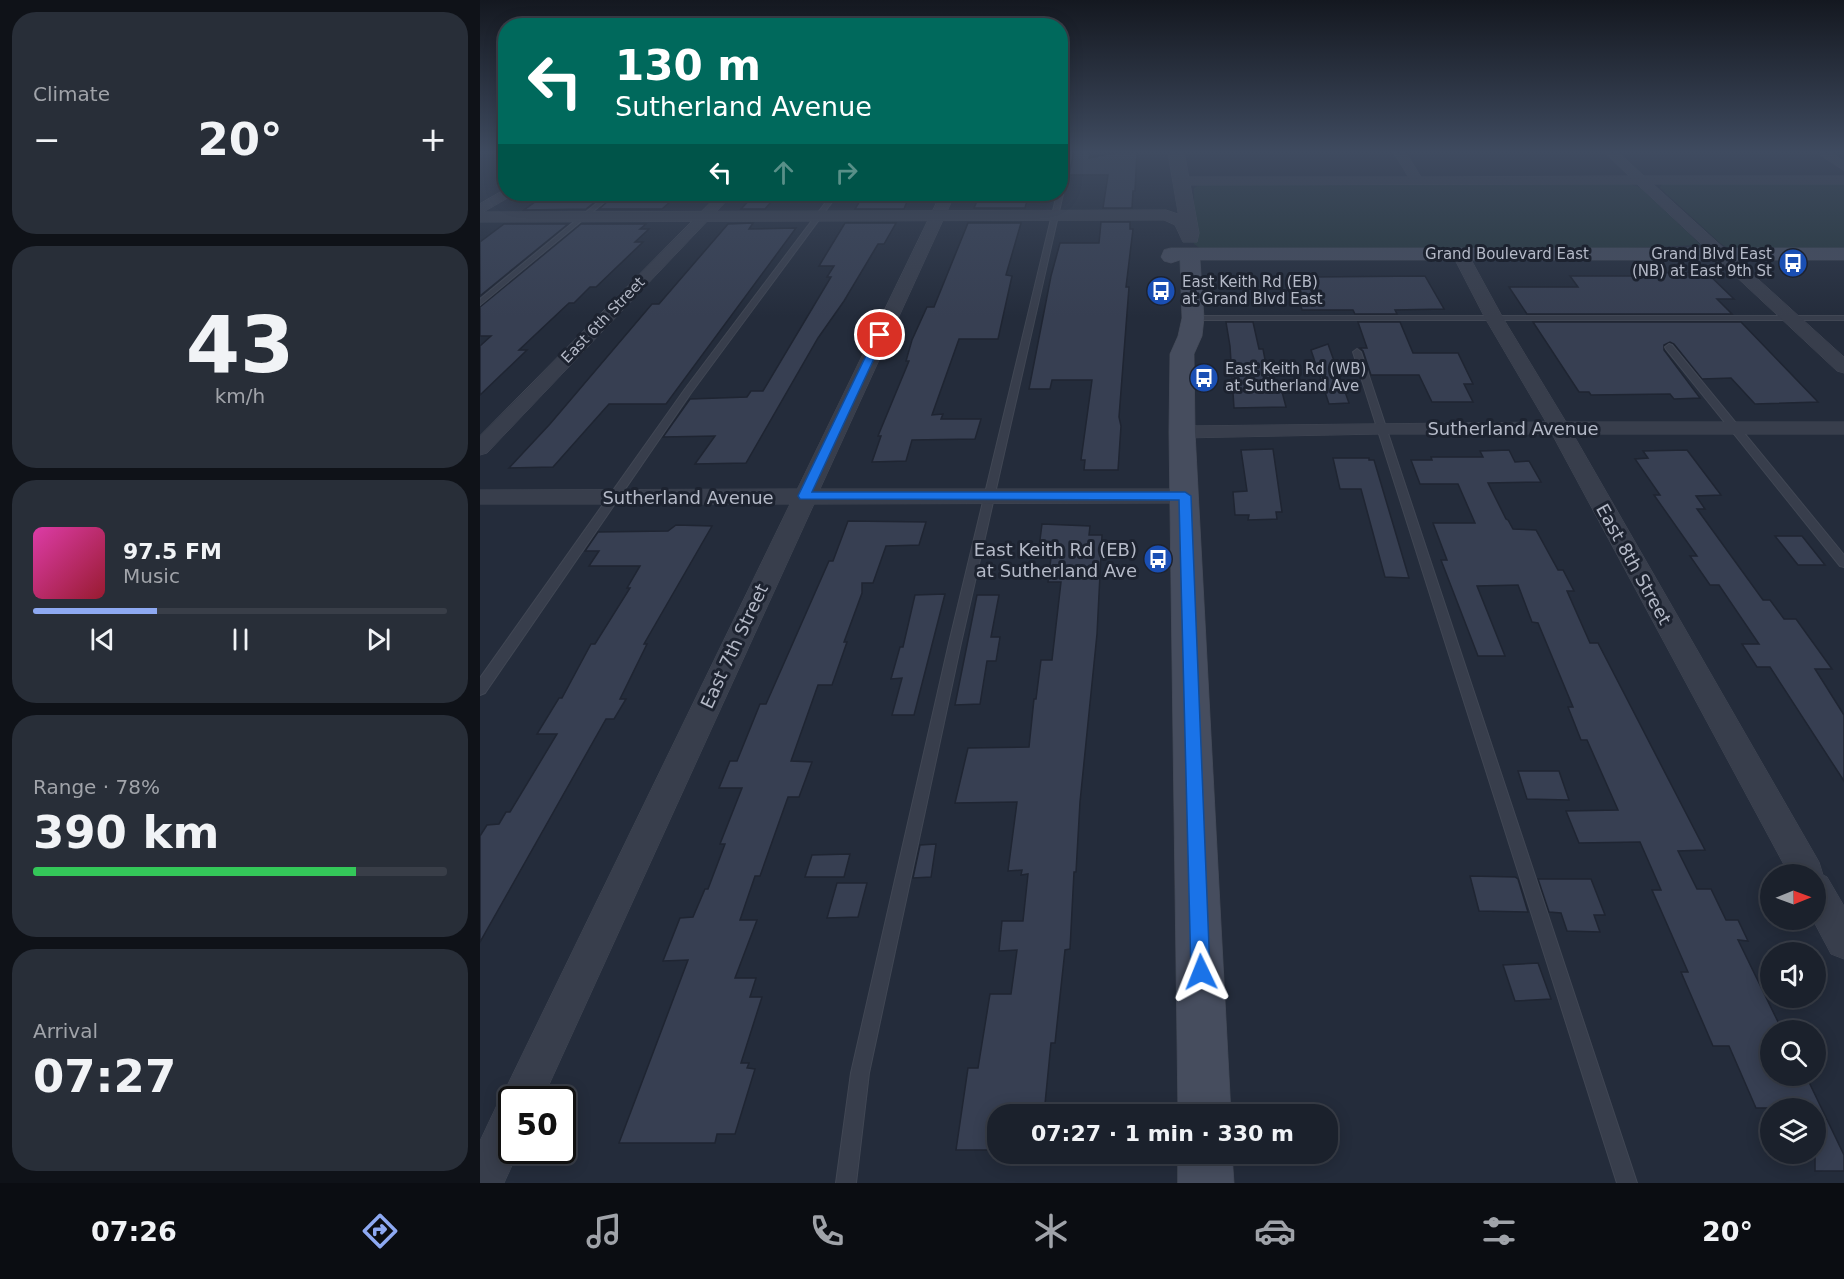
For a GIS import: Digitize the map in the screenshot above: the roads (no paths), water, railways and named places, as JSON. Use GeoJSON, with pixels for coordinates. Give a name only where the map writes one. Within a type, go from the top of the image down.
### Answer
{"type":"FeatureCollection","features":[{"type":"Feature","properties":{"kind":"main road","name":"Grand Boulevard East"},"geometry":{"type":"LineString","coordinates":[[1184,247],[1460,254],[1844,254]]}},
{"type":"Feature","properties":{"kind":"main road"},"geometry":{"type":"LineString","coordinates":[[1178,311],[1184,247]]}},
{"type":"Feature","properties":{"kind":"main road"},"geometry":{"type":"LineString","coordinates":[[1184,247],[1178,311],[1190,336],[1182,354],[1182,432],[1205,1104]]}},
{"type":"Feature","properties":{"kind":"main road"},"geometry":{"type":"LineString","coordinates":[[1206,1164],[1206,1183]]}},
{"type":"Feature","properties":{"kind":"street","name":"East 6th Street"},"geometry":{"type":"LineString","coordinates":[[480,448],[714,206]]}},
{"type":"Feature","properties":{"kind":"street"},"geometry":{"type":"LineString","coordinates":[[480,217],[819,217],[930,206]]}},
{"type":"Feature","properties":{"kind":"street","name":"East 7th Street"},"geometry":{"type":"LineString","coordinates":[[528,1086],[941,206]]}},
{"type":"Feature","properties":{"kind":"street"},"geometry":{"type":"LineString","coordinates":[[954,206],[1055,216],[1166,215],[1177,217],[1184,247]]}},
{"type":"Feature","properties":{"kind":"street"},"geometry":{"type":"LineString","coordinates":[[1167,206],[1166,215],[1184,247]]}},
{"type":"Feature","properties":{"kind":"street"},"geometry":{"type":"LineString","coordinates":[[1166,215],[1182,206]]}},
{"type":"Feature","properties":{"kind":"street"},"geometry":{"type":"LineString","coordinates":[[1184,247],[1186,206]]}},
{"type":"Feature","properties":{"kind":"street"},"geometry":{"type":"LineString","coordinates":[[1670,206],[1844,367]]}},
{"type":"Feature","properties":{"kind":"street","name":"East 8th Street"},"geometry":{"type":"LineString","coordinates":[[1460,254],[1801,864]]}},
{"type":"Feature","properties":{"kind":"street","name":"Sutherland Avenue"},"geometry":{"type":"LineString","coordinates":[[1182,432],[1381,428],[1844,428]]}},
{"type":"Feature","properties":{"kind":"street","name":"Sutherland Avenue"},"geometry":{"type":"LineString","coordinates":[[480,497],[1185,496]]}},
{"type":"Feature","properties":{"kind":"street"},"geometry":{"type":"LineString","coordinates":[[1826,909],[1844,941]]}},
{"type":"Feature","properties":{"kind":"street"},"geometry":{"type":"LineString","coordinates":[[482,1183],[498,1149]]}},
{"type":"Feature","properties":{"kind":"lane"},"geometry":{"type":"LineString","coordinates":[[480,303],[595,206]]}},
{"type":"Feature","properties":{"kind":"lane"},"geometry":{"type":"LineString","coordinates":[[480,689],[688,391],[776,270],[827,206]]}},
{"type":"Feature","properties":{"kind":"lane"},"geometry":{"type":"LineString","coordinates":[[846,1183],[860,1073],[955,643],[1057,206]]}},
{"type":"Feature","properties":{"kind":"lane"},"geometry":{"type":"LineString","coordinates":[[1178,311],[1494,318],[1844,318]]}},
{"type":"Feature","properties":{"kind":"lane"},"geometry":{"type":"LineString","coordinates":[[1669,347],[1844,563]]}},
{"type":"Feature","properties":{"kind":"lane"},"geometry":{"type":"LineString","coordinates":[[1357,352],[1627,1183]]}},
{"type":"Feature","properties":{"kind":"place","name":"Grand Blvd East (NB) at East 9th St"},"geometry":{"type":"Point","coordinates":[1793,263]}},
{"type":"Feature","properties":{"kind":"place","name":"East Keith Rd (EB) at Grand Blvd East"},"geometry":{"type":"Point","coordinates":[1161,291]}},
{"type":"Feature","properties":{"kind":"place","name":"East Keith Rd (WB) at Sutherland Ave"},"geometry":{"type":"Point","coordinates":[1204,378]}},
{"type":"Feature","properties":{"kind":"place","name":"East Keith Rd (EB) at Sutherland Ave"},"geometry":{"type":"Point","coordinates":[1158,559]}}]}
